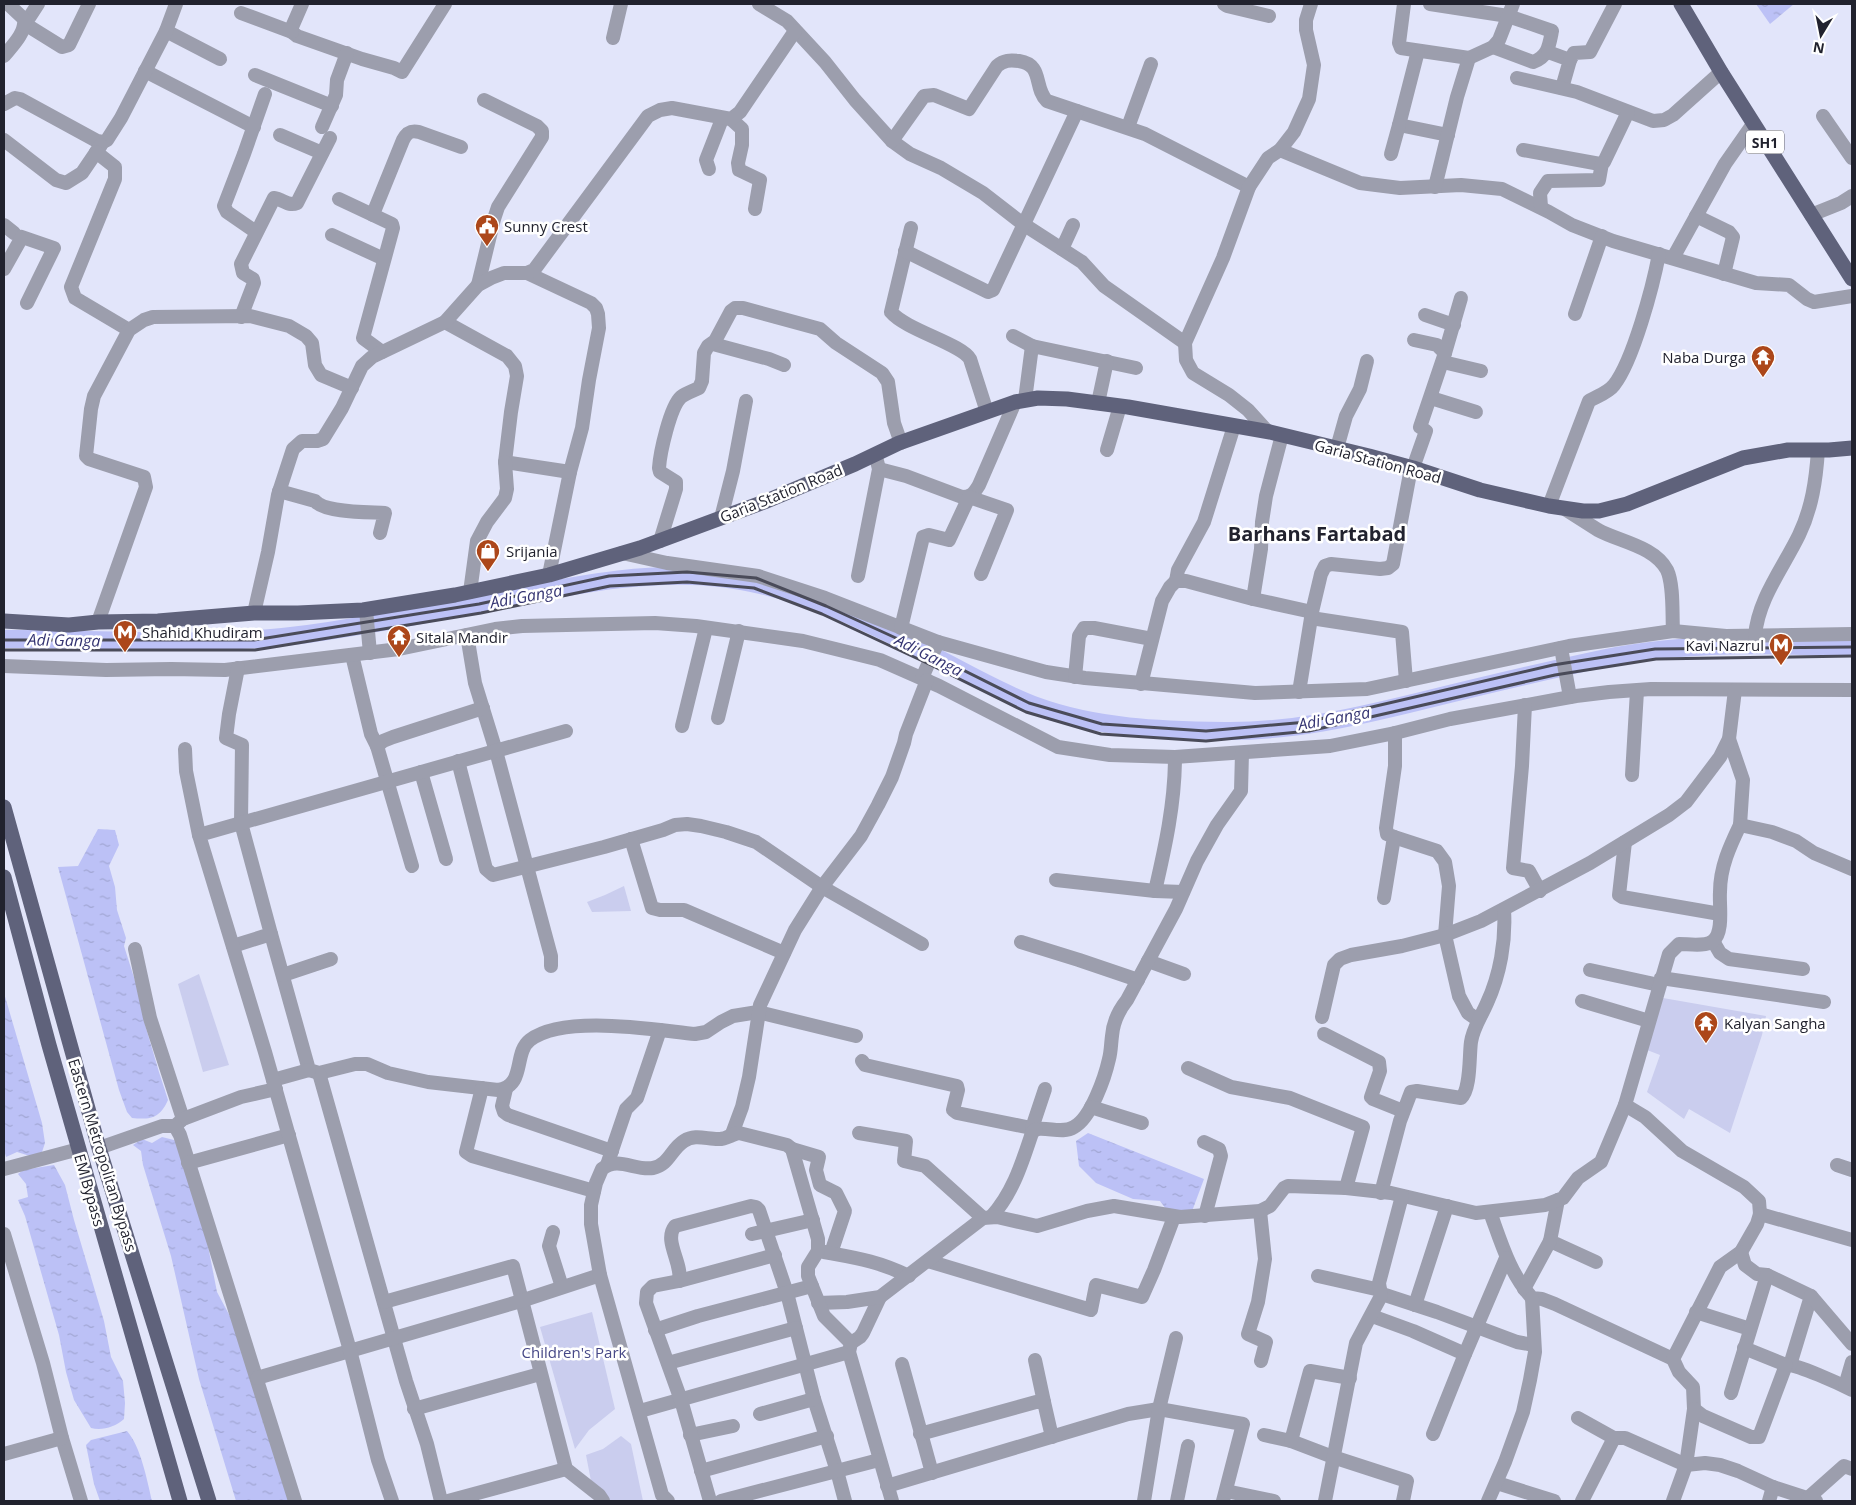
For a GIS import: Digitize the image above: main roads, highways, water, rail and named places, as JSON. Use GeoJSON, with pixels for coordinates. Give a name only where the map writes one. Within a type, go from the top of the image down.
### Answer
{"type":"FeatureCollection","features":[{"type":"Feature","properties":{"kind":"main road","name":"SH1"},"geometry":{"type":"LineString","coordinates":[[1681,4],[1753,124],[1852,279]]}},
{"type":"Feature","properties":{"kind":"main road","name":"Garia Station Road"},"geometry":{"type":"LineString","coordinates":[[4,621],[69,625],[98,622],[158,621],[254,613],[366,610],[470,592],[548,575],[660,541],[877,462],[901,443],[1020,401],[1038,398],[1067,399],[1120,406],[1267,431],[1412,468],[1480,490],[1565,509],[1599,512],[1627,504],[1743,458],[1788,450],[1852,448]]}},
{"type":"Feature","properties":{"kind":"main road","name":"Eastern Metropolitan Bypass"},"geometry":{"type":"LineString","coordinates":[[4,807],[99,1148],[209,1501]]}},
{"type":"Feature","properties":{"kind":"main road","name":"EM Bypass"},"geometry":{"type":"LineString","coordinates":[[4,877],[79,1149],[180,1501]]}},
{"type":"Feature","properties":{"kind":"water"},"geometry":{"type":"Polygon","coordinates":[[[1756,4],[1794,4],[1770,24],[1756,4]]]}},
{"type":"Feature","properties":{"kind":"water"},"geometry":{"type":"Polygon","coordinates":[[[98,829],[115,830],[119,845],[109,866],[115,887],[117,910],[126,938],[124,946],[137,987],[146,1028],[168,1100],[162,1111],[145,1119],[132,1118],[127,1112],[119,1090],[58,867],[78,866],[98,829]]]}},
{"type":"Feature","properties":{"kind":"water"},"geometry":{"type":"Polygon","coordinates":[[[4,993],[42,1123],[45,1143],[42,1152],[30,1156],[17,1152],[6,1157],[4,1150],[4,993]]]}},
{"type":"Feature","properties":{"kind":"water"},"geometry":{"type":"Polygon","coordinates":[[[1088,1133],[1204,1179],[1191,1214],[1169,1213],[1160,1201],[1133,1199],[1096,1183],[1079,1166],[1076,1141],[1088,1133]]]}},
{"type":"Feature","properties":{"kind":"water"},"geometry":{"type":"Polygon","coordinates":[[[162,1137],[178,1141],[207,1241],[217,1292],[232,1320],[289,1501],[236,1501],[199,1379],[171,1256],[143,1165],[141,1151],[133,1145],[142,1139],[152,1143],[162,1137]]]}},
{"type":"Feature","properties":{"kind":"water"},"geometry":{"type":"Polygon","coordinates":[[[54,1165],[65,1185],[104,1321],[111,1357],[123,1381],[124,1419],[104,1429],[91,1428],[74,1400],[59,1335],[25,1216],[18,1200],[28,1197],[26,1184],[18,1174],[23,1170],[54,1165]]]}},
{"type":"Feature","properties":{"kind":"water"},"geometry":{"type":"Polygon","coordinates":[[[127,1431],[140,1455],[152,1501],[100,1501],[94,1484],[86,1445],[91,1440],[127,1431]]]}},
{"type":"Feature","properties":{"kind":"waterway","name":"Adi Ganga"},"geometry":{"type":"LineString","coordinates":[[4,639],[232,641],[270,638],[385,622],[591,583],[643,577],[695,576],[751,583],[781,590],[810,600],[896,637],[1014,697],[1059,713],[1082,719],[1129,726],[1176,730],[1224,731],[1274,729],[1348,718],[1560,668],[1636,653],[1667,649],[1760,645],[1852,648]]}},
{"type":"Feature","properties":{"kind":"railway"},"geometry":{"type":"LineString","coordinates":[[4,640],[254,640],[479,604],[609,576],[687,572],[756,578],[826,606],[933,655],[1029,703],[1102,724],[1206,731],[1307,722],[1553,665],[1655,649],[1852,647]]}},
{"type":"Feature","properties":{"kind":"railway"},"geometry":{"type":"LineString","coordinates":[[4,650],[255,650],[481,613],[610,586],[687,582],[754,588],[822,614],[1026,712],[1101,734],[1206,741],[1309,731],[1555,675],[1656,659],[1852,656]]}},
{"type":"Feature","properties":{"kind":"place","name":"Sunny Crest"},"geometry":{"type":"Point","coordinates":[487,247]}},
{"type":"Feature","properties":{"kind":"place","name":"Naba Durga"},"geometry":{"type":"Point","coordinates":[1763,378]}},
{"type":"Feature","properties":{"kind":"place","name":"Srijania"},"geometry":{"type":"Point","coordinates":[488,572]}},
{"type":"Feature","properties":{"kind":"place","name":"Shahid Khudiram"},"geometry":{"type":"Point","coordinates":[125,653]}},
{"type":"Feature","properties":{"kind":"place","name":"Sitala Mandir"},"geometry":{"type":"Point","coordinates":[399,658]}},
{"type":"Feature","properties":{"kind":"place","name":"Kavi Nazrul"},"geometry":{"type":"Point","coordinates":[1781,666]}},
{"type":"Feature","properties":{"kind":"place","name":"Kalyan Sangha"},"geometry":{"type":"Point","coordinates":[1706,1044]}},
{"type":"Feature","properties":{"kind":"district","name":"Barhans Fartabad"},"geometry":{"type":"Point","coordinates":[1317,533]}},
{"type":"Feature","properties":{"kind":"park label","name":"Children's Park"},"geometry":{"type":"Point","coordinates":[574,1352]}}]}
